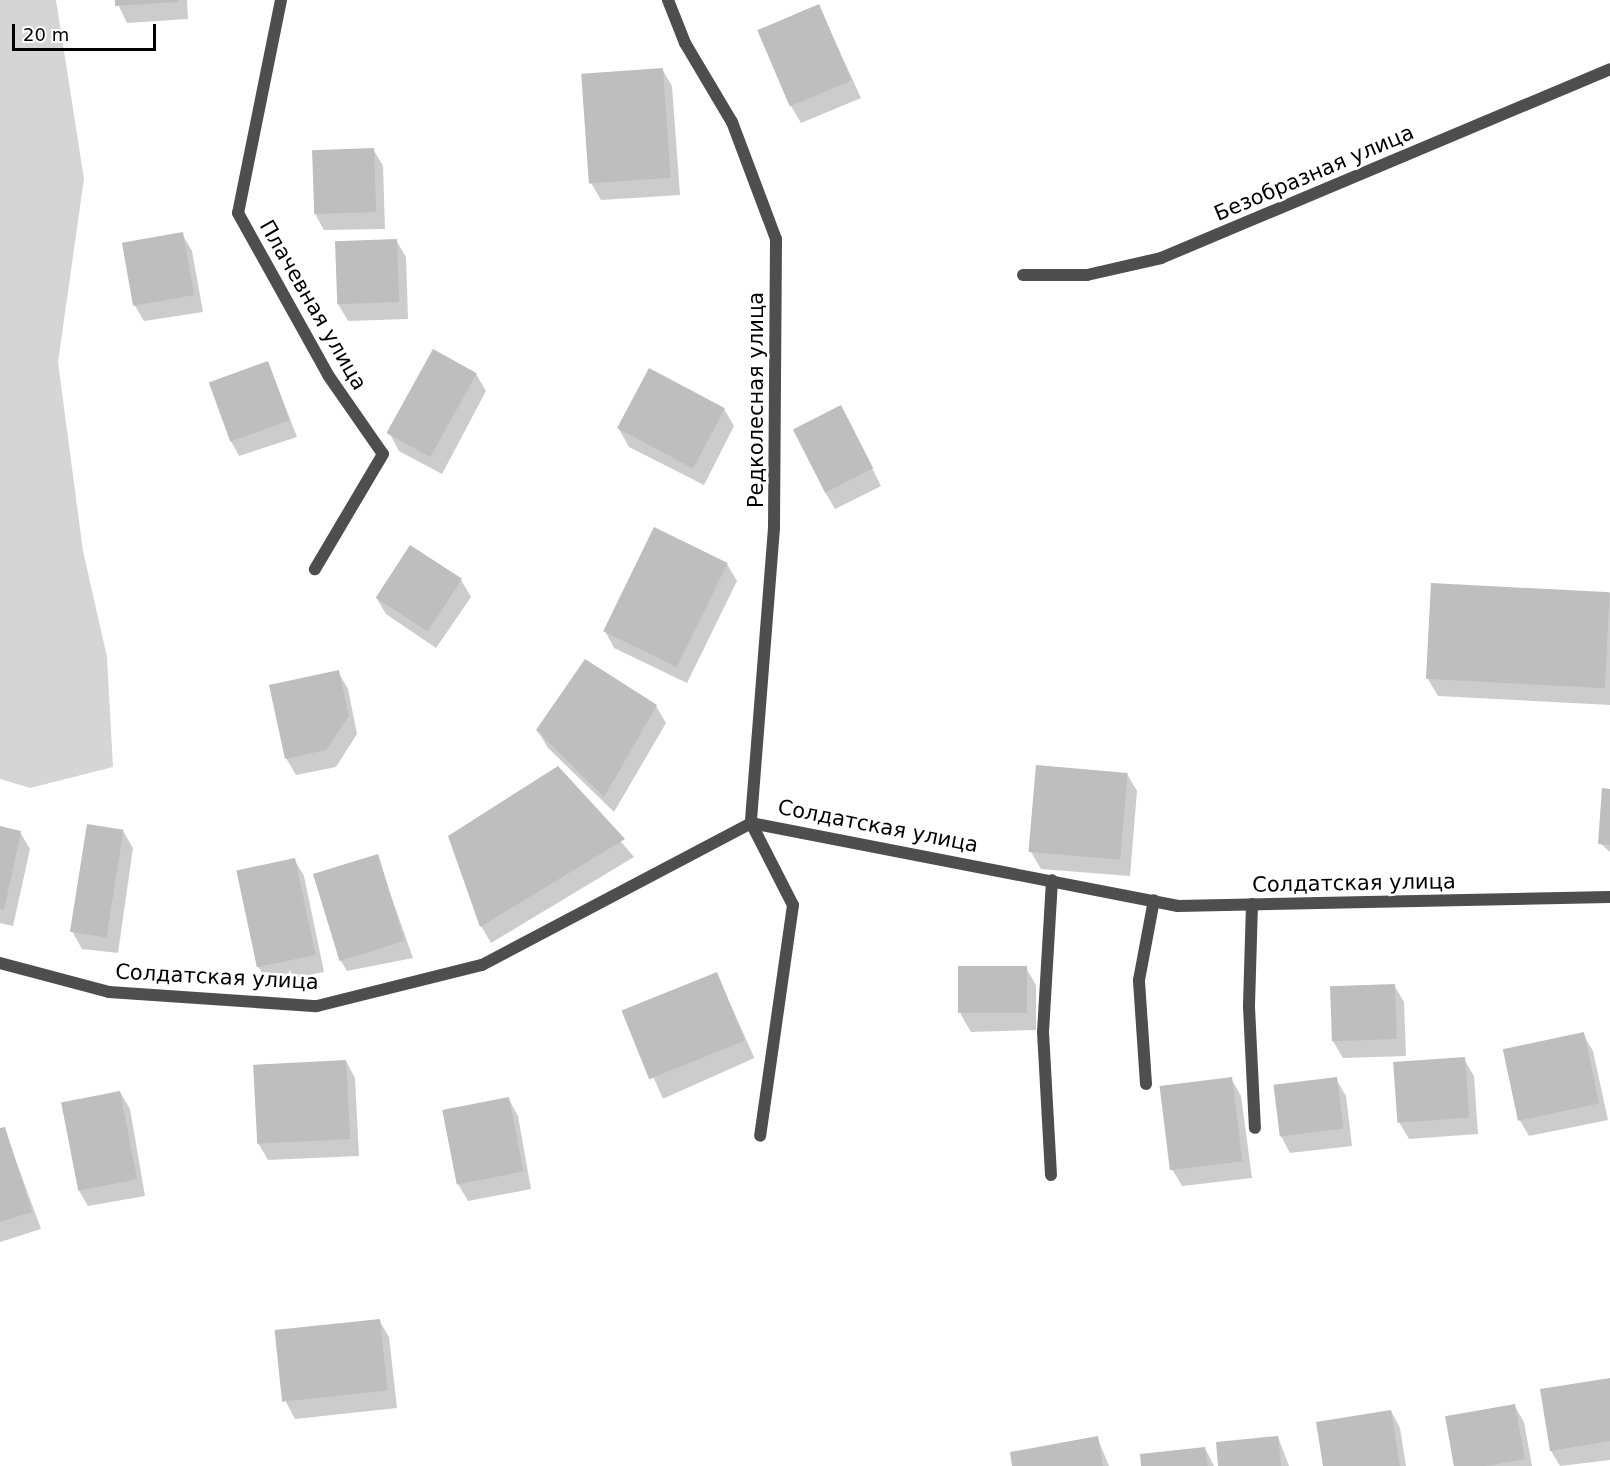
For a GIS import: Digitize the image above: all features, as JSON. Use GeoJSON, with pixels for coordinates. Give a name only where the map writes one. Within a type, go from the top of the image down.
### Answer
{"type":"FeatureCollection","features":[{"type":"Feature","properties":{"kind":"street","name":"Плачевная улица"},"geometry":{"type":"LineString","coordinates":[[281,0],[238,213],[327,375],[383,454],[315,569]]}},
{"type":"Feature","properties":{"kind":"street","name":"Редколесная улица"},"geometry":{"type":"LineString","coordinates":[[668,0],[685,43],[732,123],[776,239],[774,528],[751,823]]}},
{"type":"Feature","properties":{"kind":"street","name":"Безобразная улица"},"geometry":{"type":"LineString","coordinates":[[1023,275],[1087,275],[1161,258],[1610,69]]}},
{"type":"Feature","properties":{"kind":"street","name":"Солдатская улица"},"geometry":{"type":"LineString","coordinates":[[0,963],[110,992],[317,1006],[482,965],[751,823],[1178,906],[1610,897]]}},
{"type":"Feature","properties":{"kind":"street"},"geometry":{"type":"LineString","coordinates":[[751,823],[793,905],[760,1136]]}},
{"type":"Feature","properties":{"kind":"street"},"geometry":{"type":"LineString","coordinates":[[1051,1175],[1043,1032],[1052,880]]}},
{"type":"Feature","properties":{"kind":"street"},"geometry":{"type":"LineString","coordinates":[[1146,1084],[1139,981],[1154,900]]}},
{"type":"Feature","properties":{"kind":"street"},"geometry":{"type":"LineString","coordinates":[[1252,904],[1249,1007],[1255,1128]]}},
{"type":"Feature","properties":{"kind":"shaded area"},"geometry":{"type":"Polygon","coordinates":[[[0,0],[56,0],[84,179],[58,362],[83,551],[107,657],[113,767],[30,788],[0,779],[0,0]]]}},
{"type":"Feature","properties":{"kind":"building"},"geometry":{"type":"Polygon","coordinates":[[[115,0],[179,0],[179,2],[115,6],[115,0]]]}},
{"type":"Feature","properties":{"kind":"building"},"geometry":{"type":"Polygon","coordinates":[[[819,4],[851,80],[790,107],[757,30],[819,4]]]}},
{"type":"Feature","properties":{"kind":"building"},"geometry":{"type":"Polygon","coordinates":[[[663,68],[671,178],[589,183],[581,74],[663,68]]]}},
{"type":"Feature","properties":{"kind":"building"},"geometry":{"type":"Polygon","coordinates":[[[374,148],[376,212],[314,214],[312,150],[374,148]]]}},
{"type":"Feature","properties":{"kind":"building"},"geometry":{"type":"Polygon","coordinates":[[[183,232],[194,295],[133,306],[122,243],[183,232]]]}},
{"type":"Feature","properties":{"kind":"building"},"geometry":{"type":"Polygon","coordinates":[[[397,239],[399,302],[337,304],[335,241],[397,239]]]}},
{"type":"Feature","properties":{"kind":"building"},"geometry":{"type":"Polygon","coordinates":[[[433,349],[477,373],[430,457],[386,433],[433,349]]]}},
{"type":"Feature","properties":{"kind":"building"},"geometry":{"type":"Polygon","coordinates":[[[268,361],[290,420],[230,442],[209,383],[268,361]]]}},
{"type":"Feature","properties":{"kind":"building"},"geometry":{"type":"Polygon","coordinates":[[[649,368],[725,408],[693,468],[617,428],[649,368]]]}},
{"type":"Feature","properties":{"kind":"building"},"geometry":{"type":"Polygon","coordinates":[[[841,405],[873,468],[825,493],[793,430],[841,405]]]}},
{"type":"Feature","properties":{"kind":"building"},"geometry":{"type":"Polygon","coordinates":[[[654,527],[728,563],[677,667],[603,631],[654,527]]]}},
{"type":"Feature","properties":{"kind":"building"},"geometry":{"type":"Polygon","coordinates":[[[410,545],[462,579],[428,632],[376,598],[410,545]]]}},
{"type":"Feature","properties":{"kind":"building"},"geometry":{"type":"Polygon","coordinates":[[[1431,583],[1610,592],[1605,688],[1426,679],[1431,583]]]}},
{"type":"Feature","properties":{"kind":"building"},"geometry":{"type":"Polygon","coordinates":[[[585,659],[657,705],[604,797],[536,730],[585,659]]]}},
{"type":"Feature","properties":{"kind":"building"},"geometry":{"type":"Polygon","coordinates":[[[339,670],[349,716],[326,750],[285,759],[269,685],[339,670]]]}},
{"type":"Feature","properties":{"kind":"building"},"geometry":{"type":"Polygon","coordinates":[[[1036,765],[1128,773],[1120,860],[1028,852],[1036,765]]]}},
{"type":"Feature","properties":{"kind":"building"},"geometry":{"type":"Polygon","coordinates":[[[558,766],[625,839],[480,927],[448,836],[558,766]]]}},
{"type":"Feature","properties":{"kind":"building"},"geometry":{"type":"Polygon","coordinates":[[[1602,788],[1610,789],[1610,845],[1598,844],[1602,788]]]}},
{"type":"Feature","properties":{"kind":"building"},"geometry":{"type":"Polygon","coordinates":[[[87,824],[124,830],[106,937],[70,932],[87,824]]]}},
{"type":"Feature","properties":{"kind":"building"},"geometry":{"type":"Polygon","coordinates":[[[0,826],[21,831],[4,910],[0,909],[0,826]]]}},
{"type":"Feature","properties":{"kind":"building"},"geometry":{"type":"Polygon","coordinates":[[[378,854],[405,941],[340,961],[313,874],[378,854]]]}},
{"type":"Feature","properties":{"kind":"building"},"geometry":{"type":"Polygon","coordinates":[[[295,858],[316,955],[257,967],[236,870],[295,858]]]}},
{"type":"Feature","properties":{"kind":"building"},"geometry":{"type":"Polygon","coordinates":[[[958,966],[1027,966],[1027,1013],[958,1013],[958,966]]]}},
{"type":"Feature","properties":{"kind":"building"},"geometry":{"type":"Polygon","coordinates":[[[717,972],[745,1041],[649,1079],[622,1011],[717,972]]]}},
{"type":"Feature","properties":{"kind":"building"},"geometry":{"type":"Polygon","coordinates":[[[1395,984],[1397,1039],[1332,1041],[1330,986],[1395,984]]]}},
{"type":"Feature","properties":{"kind":"building"},"geometry":{"type":"Polygon","coordinates":[[[1584,1032],[1599,1103],[1518,1121],[1503,1049],[1584,1032]]]}},
{"type":"Feature","properties":{"kind":"building"},"geometry":{"type":"Polygon","coordinates":[[[1465,1057],[1469,1118],[1397,1123],[1393,1062],[1465,1057]]]}},
{"type":"Feature","properties":{"kind":"building"},"geometry":{"type":"Polygon","coordinates":[[[346,1060],[350,1139],[257,1144],[253,1065],[346,1060]]]}},
{"type":"Feature","properties":{"kind":"building"},"geometry":{"type":"Polygon","coordinates":[[[1232,1077],[1242,1161],[1170,1170],[1160,1086],[1232,1077]]]}},
{"type":"Feature","properties":{"kind":"building"},"geometry":{"type":"Polygon","coordinates":[[[1337,1077],[1343,1129],[1280,1136],[1273,1085],[1337,1077]]]}},
{"type":"Feature","properties":{"kind":"building"},"geometry":{"type":"Polygon","coordinates":[[[120,1091],[137,1179],[78,1191],[61,1102],[120,1091]]]}},
{"type":"Feature","properties":{"kind":"building"},"geometry":{"type":"Polygon","coordinates":[[[509,1097],[524,1172],[457,1185],[442,1110],[509,1097]]]}},
{"type":"Feature","properties":{"kind":"building"},"geometry":{"type":"Polygon","coordinates":[[[5,1127],[32,1212],[0,1222],[0,1128],[5,1127]]]}},
{"type":"Feature","properties":{"kind":"building"},"geometry":{"type":"Polygon","coordinates":[[[380,1319],[388,1391],[282,1402],[275,1330],[380,1319]]]}},
{"type":"Feature","properties":{"kind":"building"},"geometry":{"type":"Polygon","coordinates":[[[1610,1378],[1610,1441],[1550,1451],[1540,1389],[1610,1378]]]}},
{"type":"Feature","properties":{"kind":"building"},"geometry":{"type":"Polygon","coordinates":[[[1515,1404],[1525,1459],[1486,1466],[1454,1466],[1445,1416],[1515,1404]]]}},
{"type":"Feature","properties":{"kind":"building"},"geometry":{"type":"Polygon","coordinates":[[[1391,1410],[1400,1466],[1323,1466],[1316,1422],[1391,1410]]]}},
{"type":"Feature","properties":{"kind":"building"},"geometry":{"type":"Polygon","coordinates":[[[1098,1436],[1103,1466],[1012,1466],[1010,1452],[1098,1436]]]}},
{"type":"Feature","properties":{"kind":"building"},"geometry":{"type":"Polygon","coordinates":[[[1278,1436],[1281,1466],[1218,1466],[1216,1442],[1278,1436]]]}},
{"type":"Feature","properties":{"kind":"building"},"geometry":{"type":"Polygon","coordinates":[[[1205,1447],[1208,1466],[1141,1466],[1140,1454],[1205,1447]]]}}]}
